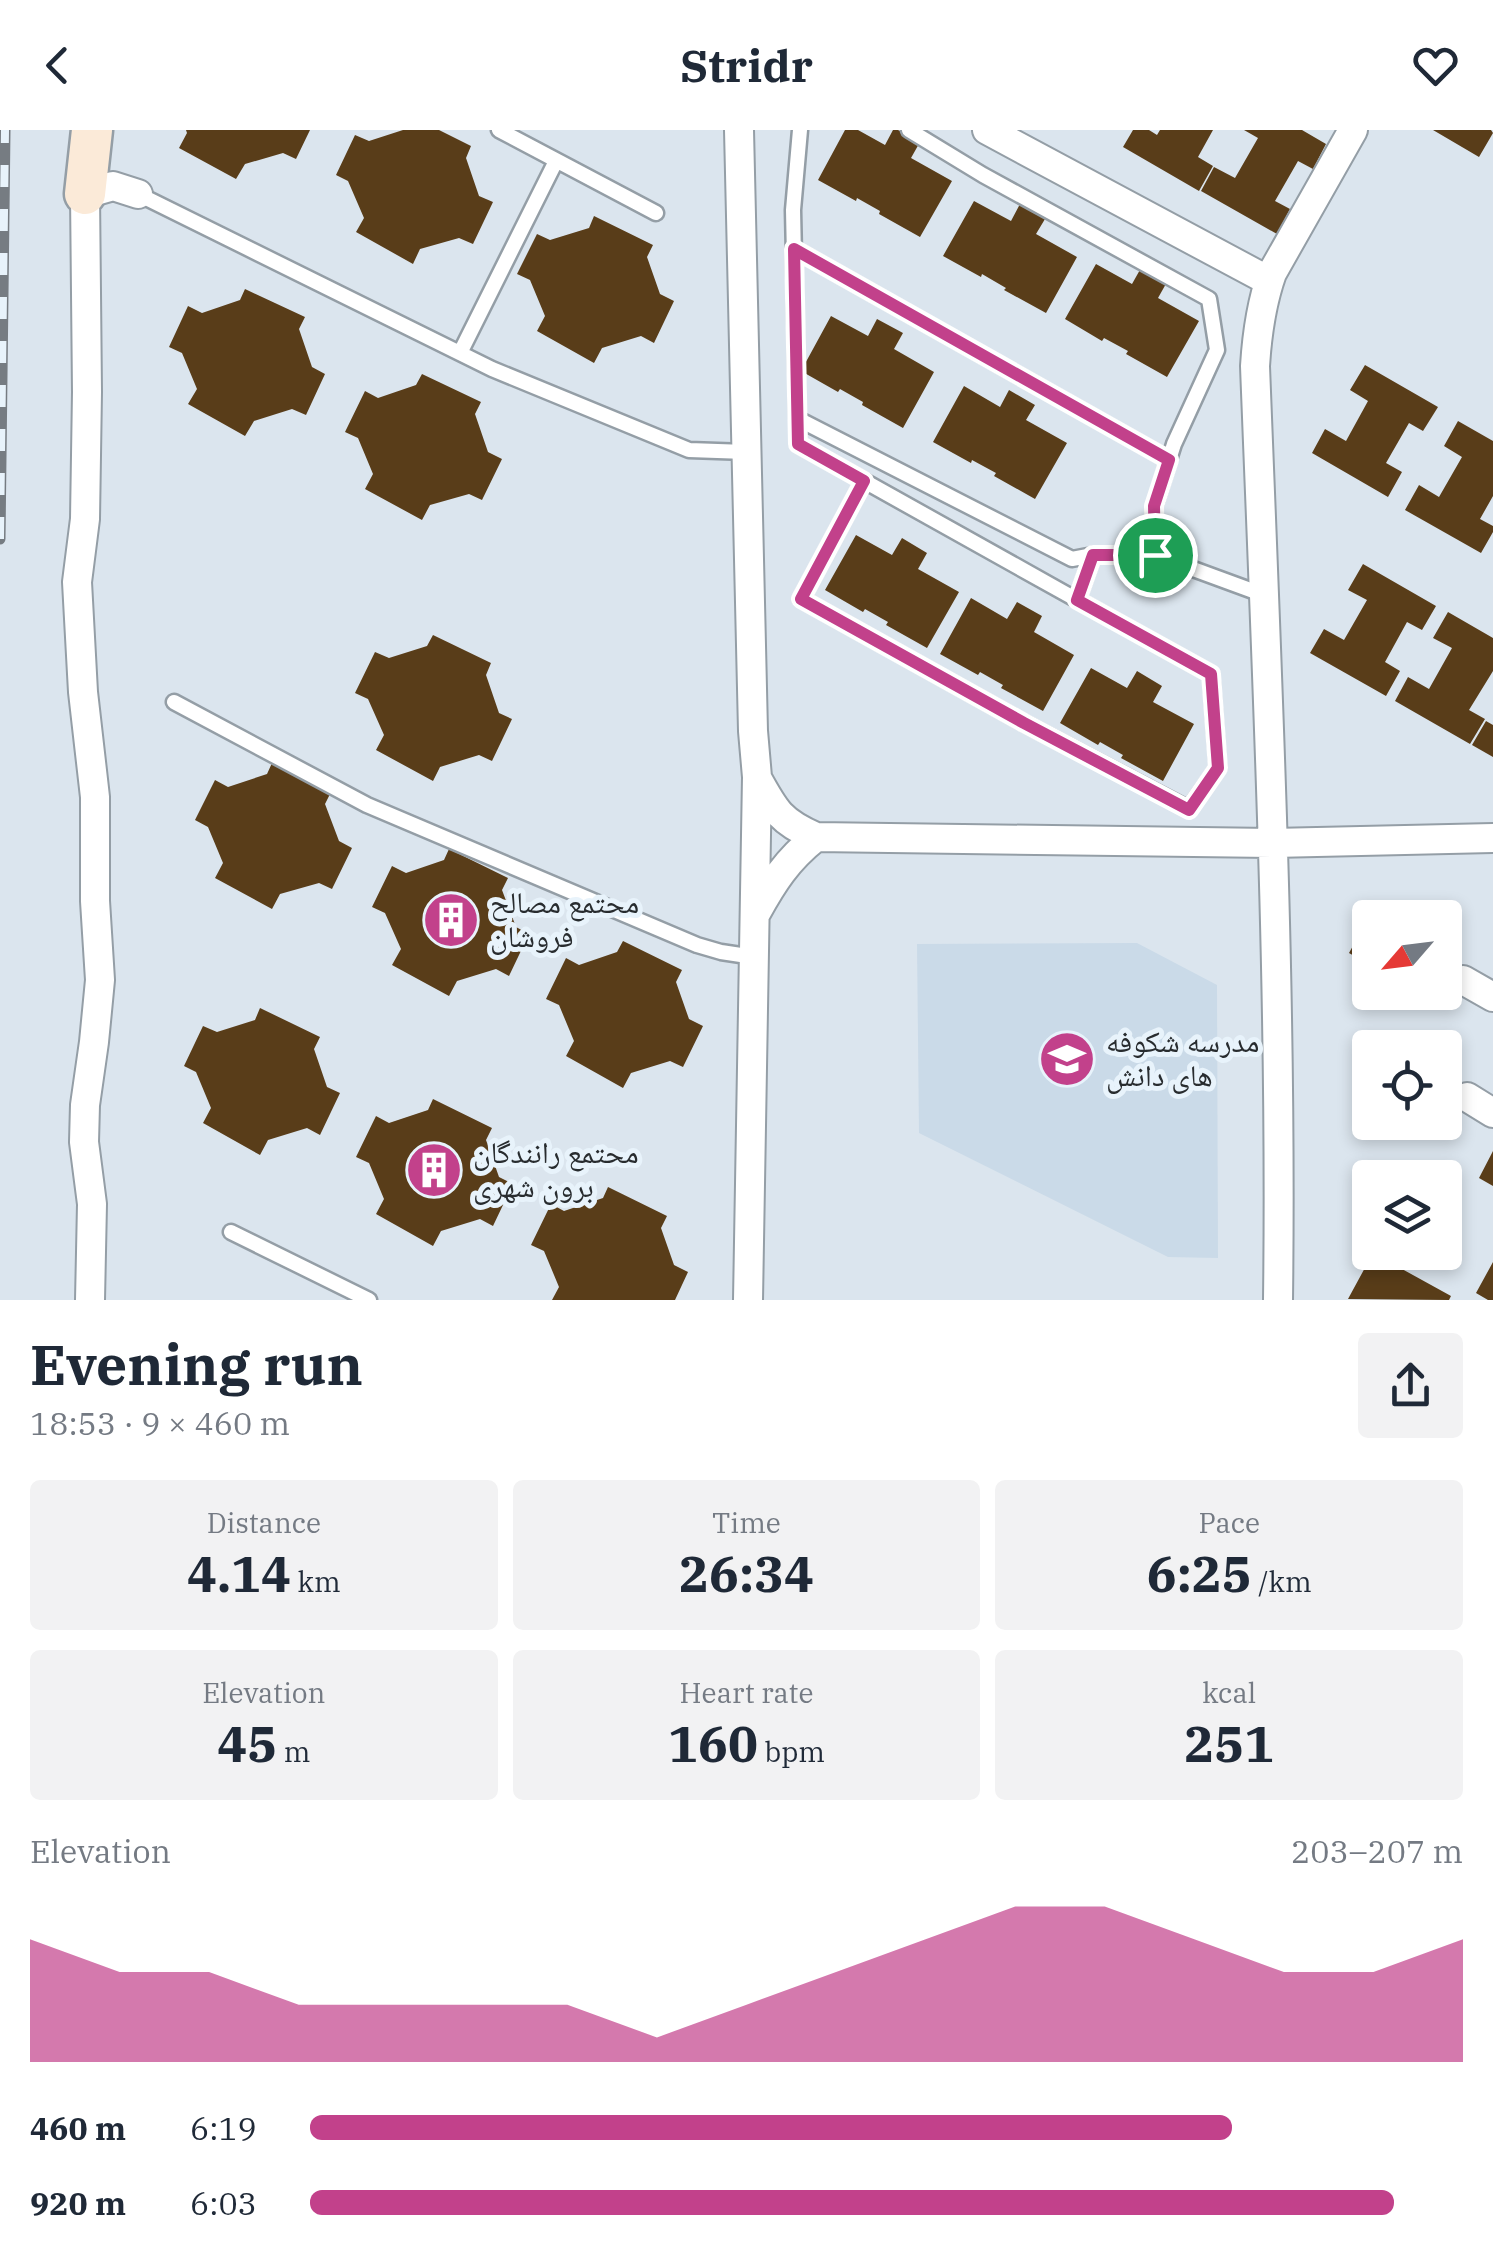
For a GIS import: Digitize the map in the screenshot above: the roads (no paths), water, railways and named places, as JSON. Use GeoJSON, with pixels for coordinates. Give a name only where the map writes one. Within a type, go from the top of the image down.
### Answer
{"type":"FeatureCollection","features":[{"type":"Feature","properties":{"kind":"street"},"geometry":{"type":"LineString","coordinates":[[90,1300],[92,1204],[84,1142],[85,1105],[100,980],[95,797],[83,692],[77,582],[86,518],[84,194],[92,130]]}},
{"type":"Feature","properties":{"kind":"street"},"geometry":{"type":"LineString","coordinates":[[739,130],[757,777],[748,1300]]}},
{"type":"Feature","properties":{"kind":"street"},"geometry":{"type":"LineString","coordinates":[[987,130],[1269,281]]}},
{"type":"Feature","properties":{"kind":"street"},"geometry":{"type":"LineString","coordinates":[[1278,1300],[1274,844],[1254,366],[1258,325],[1269,281],[1353,130]]}},
{"type":"Feature","properties":{"kind":"street"},"geometry":{"type":"LineString","coordinates":[[84,194],[113,186],[138,194]]}},
{"type":"Feature","properties":{"kind":"street"},"geometry":{"type":"LineString","coordinates":[[757,777],[772,806],[793,827],[816,837],[1274,844],[1493,838]]}},
{"type":"Feature","properties":{"kind":"street"},"geometry":{"type":"LineString","coordinates":[[755,915],[783,868],[816,837]]}},
{"type":"Feature","properties":{"kind":"street"},"geometry":{"type":"LineString","coordinates":[[1464,980],[1493,997]]}},
{"type":"Feature","properties":{"kind":"street"},"geometry":{"type":"LineString","coordinates":[[1467,1097],[1493,1113]]}},
{"type":"Feature","properties":{"kind":"lane"},"geometry":{"type":"LineString","coordinates":[[498,130],[656,213]]}},
{"type":"Feature","properties":{"kind":"lane"},"geometry":{"type":"LineString","coordinates":[[800,130],[793,210],[798,444],[1211,674],[1218,768],[1189,810],[801,599],[864,481]]}},
{"type":"Feature","properties":{"kind":"lane"},"geometry":{"type":"LineString","coordinates":[[908,130],[1209,299],[1217,350],[1174,444],[1154,506],[1155,555]]}},
{"type":"Feature","properties":{"kind":"lane"},"geometry":{"type":"LineString","coordinates":[[460,353],[556,160]]}},
{"type":"Feature","properties":{"kind":"lane"},"geometry":{"type":"LineString","coordinates":[[138,194],[492,369],[689,450],[746,452]]}},
{"type":"Feature","properties":{"kind":"lane"},"geometry":{"type":"LineString","coordinates":[[794,249],[1169,460]]}},
{"type":"Feature","properties":{"kind":"lane"},"geometry":{"type":"LineString","coordinates":[[798,418],[1072,559],[1155,555],[1264,595]]}},
{"type":"Feature","properties":{"kind":"lane"},"geometry":{"type":"LineString","coordinates":[[1077,600],[1093,555]]}},
{"type":"Feature","properties":{"kind":"lane"},"geometry":{"type":"LineString","coordinates":[[174,702],[367,805],[698,945],[754,957]]}},
{"type":"Feature","properties":{"kind":"lane"},"geometry":{"type":"LineString","coordinates":[[231,1232],[369,1300]]}},
{"type":"Feature","properties":{"kind":"railway"},"geometry":{"type":"LineString","coordinates":[[0,539],[5,130]]}},
{"type":"Feature","properties":{"kind":"place","name":"محتمع مصالح فروشان"},"geometry":{"type":"Point","coordinates":[451,920]}},
{"type":"Feature","properties":{"kind":"place","name":"مدرسه شکوفه های دانش"},"geometry":{"type":"Point","coordinates":[1067,1059]}},
{"type":"Feature","properties":{"kind":"place","name":"محتمع رانندگان برون شهری"},"geometry":{"type":"Point","coordinates":[434,1170]}}]}
